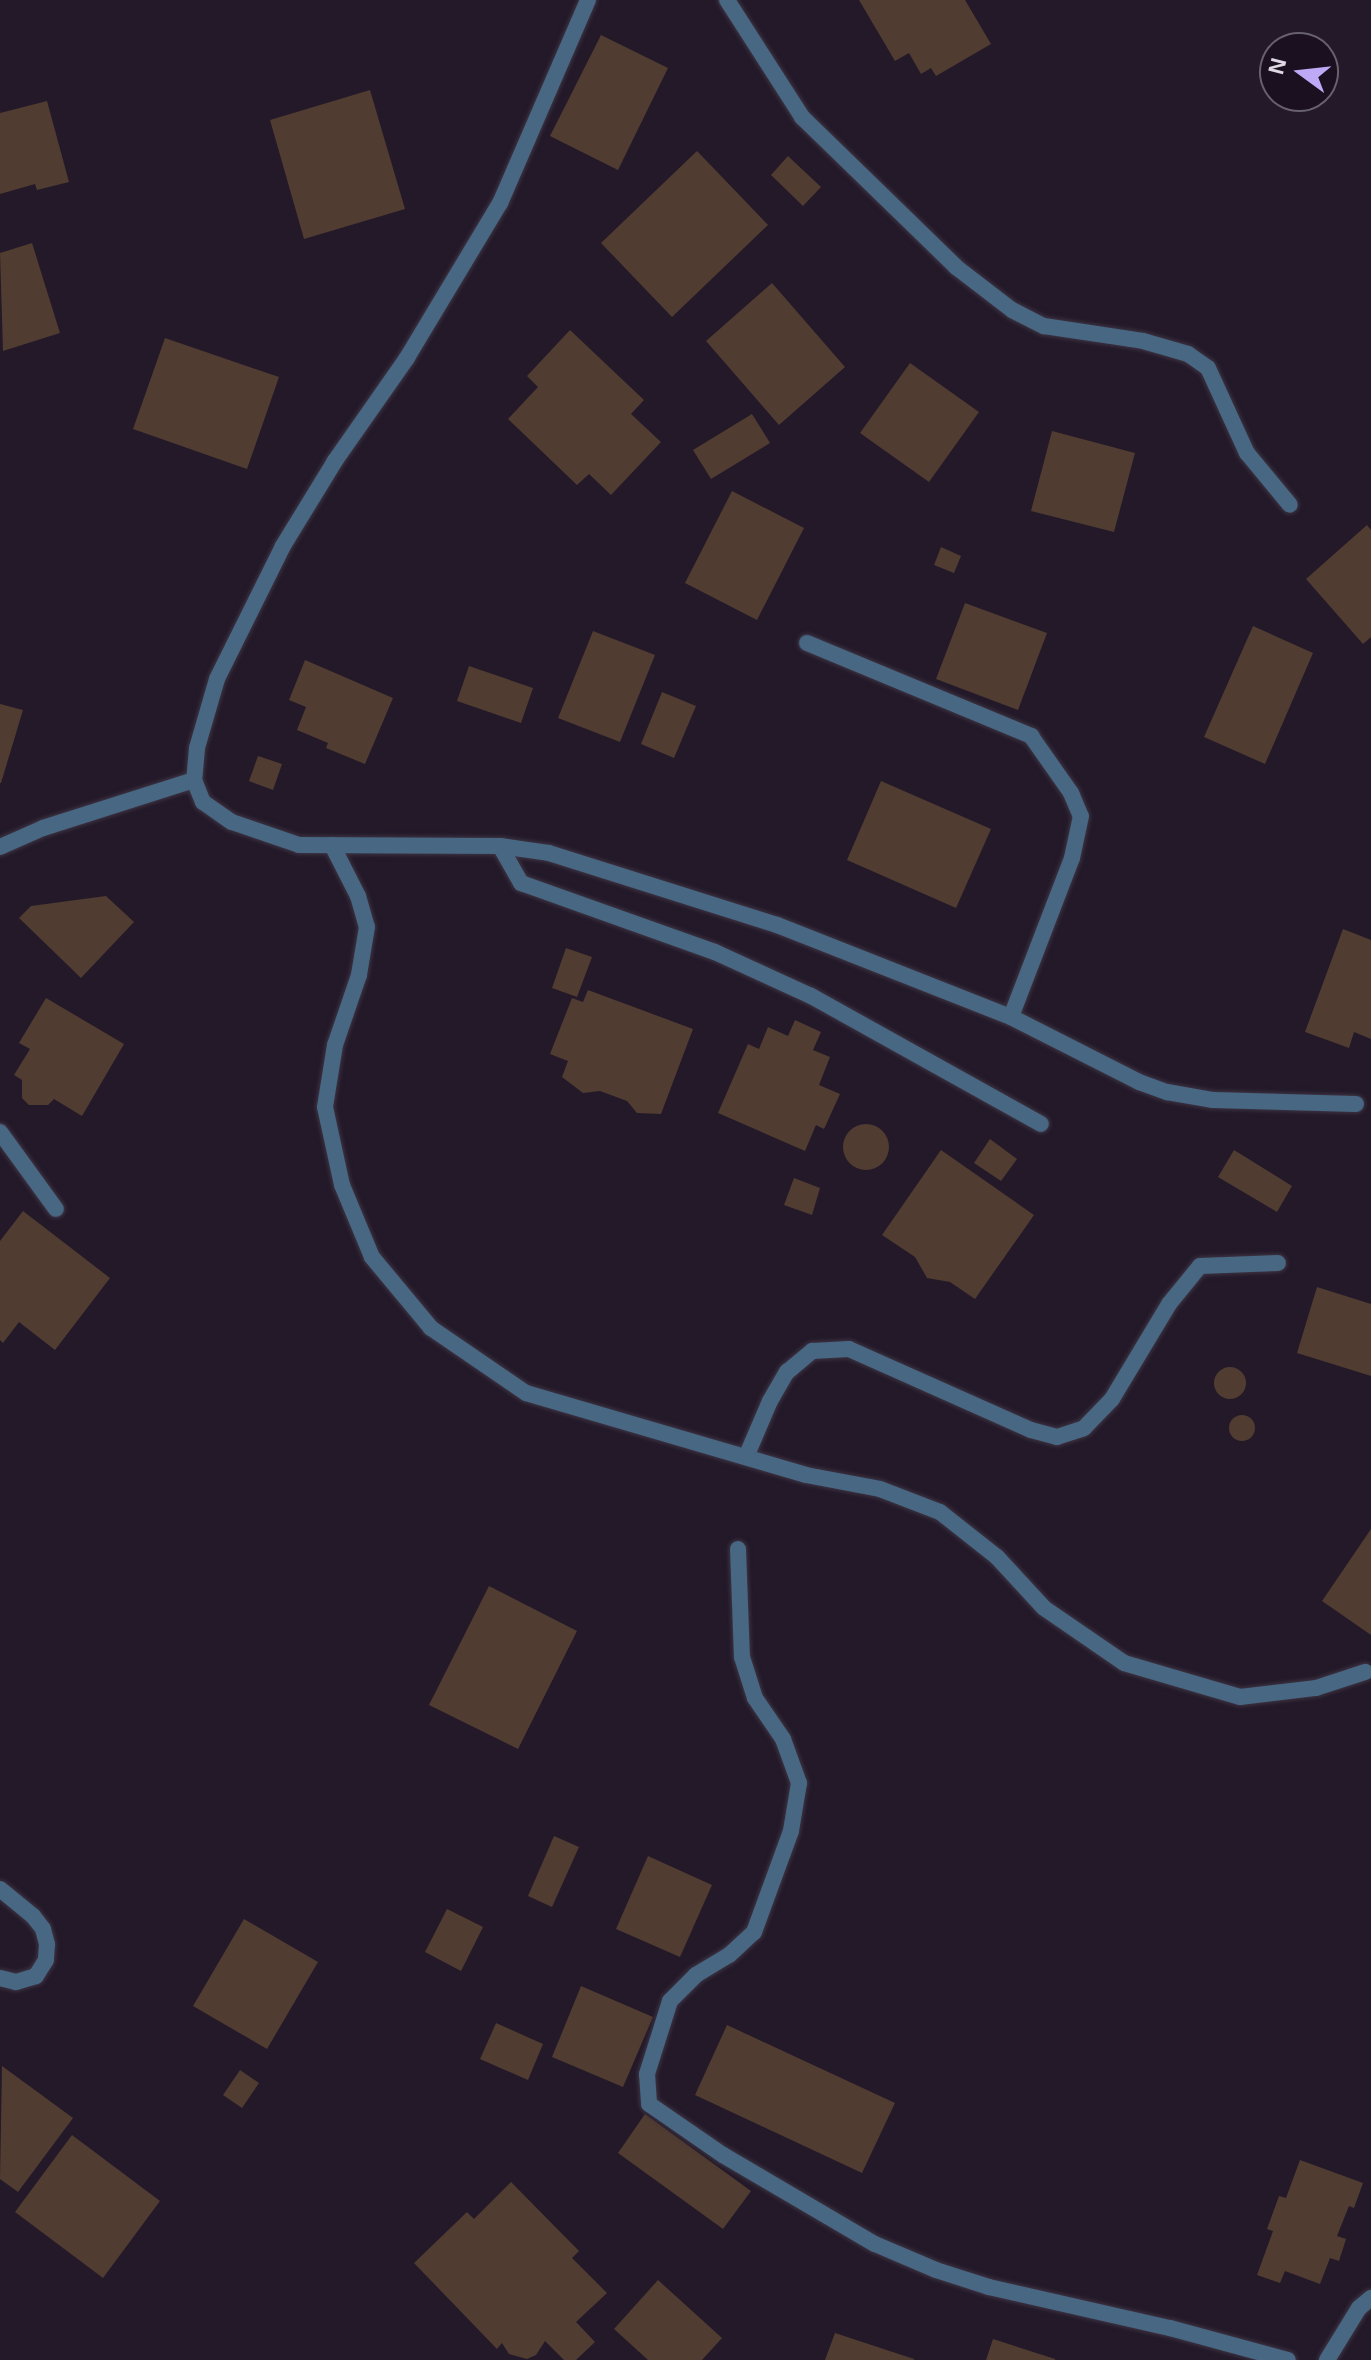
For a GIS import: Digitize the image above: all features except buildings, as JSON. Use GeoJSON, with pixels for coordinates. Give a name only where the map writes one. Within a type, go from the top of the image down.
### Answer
{"type":"FeatureCollection","features":[{"type":"Feature","properties":{"kind":"street"},"geometry":{"type":"LineString","coordinates":[[588,0],[500,203],[407,358],[335,461],[283,546],[217,679],[197,748],[194,780],[203,802],[232,822],[299,845],[500,846],[549,853],[777,925],[1011,1017],[1167,1092],[1213,1100],[1356,1104]]}},
{"type":"Feature","properties":{"kind":"street"},"geometry":{"type":"LineString","coordinates":[[727,0],[802,117],[956,267],[1012,310],[1044,326],[1143,341],[1188,354],[1208,368],[1247,453],[1290,505]]}},
{"type":"Feature","properties":{"kind":"street"},"geometry":{"type":"LineString","coordinates":[[807,643],[1031,736],[1071,793],[1081,816],[1072,858],[1011,1017]]}},
{"type":"Feature","properties":{"kind":"street"},"geometry":{"type":"LineString","coordinates":[[2,843],[194,780]]}},
{"type":"Feature","properties":{"kind":"street"},"geometry":{"type":"LineString","coordinates":[[332,845],[358,896],[367,927],[359,975],[335,1045],[325,1107],[342,1185],[372,1257],[431,1328],[526,1393],[806,1475],[880,1489],[940,1512],[997,1557],[1044,1608],[1124,1663],[1240,1697],[1316,1688],[1365,1672]]}},
{"type":"Feature","properties":{"kind":"street"},"geometry":{"type":"LineString","coordinates":[[500,846],[521,883],[715,952],[770,977],[1041,1124]]}},
{"type":"Feature","properties":{"kind":"street"},"geometry":{"type":"LineString","coordinates":[[0,1132],[56,1209]]}},
{"type":"Feature","properties":{"kind":"street"},"geometry":{"type":"LineString","coordinates":[[746,1457],[781,1382],[812,1351],[849,1349],[1031,1430],[1057,1437],[1084,1428],[1112,1399],[1169,1304],[1200,1266],[1278,1263]]}},
{"type":"Feature","properties":{"kind":"street"},"geometry":{"type":"LineString","coordinates":[[738,1549],[742,1657],[755,1698],[783,1739],[799,1783],[791,1831],[754,1932],[729,1955],[696,1975],[670,2001],[647,2074],[649,2104],[723,2155],[875,2244],[936,2270],[989,2287],[1170,2328],[1288,2360]]}},
{"type":"Feature","properties":{"kind":"street"},"geometry":{"type":"LineString","coordinates":[[0,1889],[33,1916],[43,1929],[47,1944],[46,1960],[36,1976],[16,1982],[0,1978]]}},
{"type":"Feature","properties":{"kind":"street"},"geometry":{"type":"LineString","coordinates":[[1327,2360],[1359,2308],[1371,2298]]}}]}
